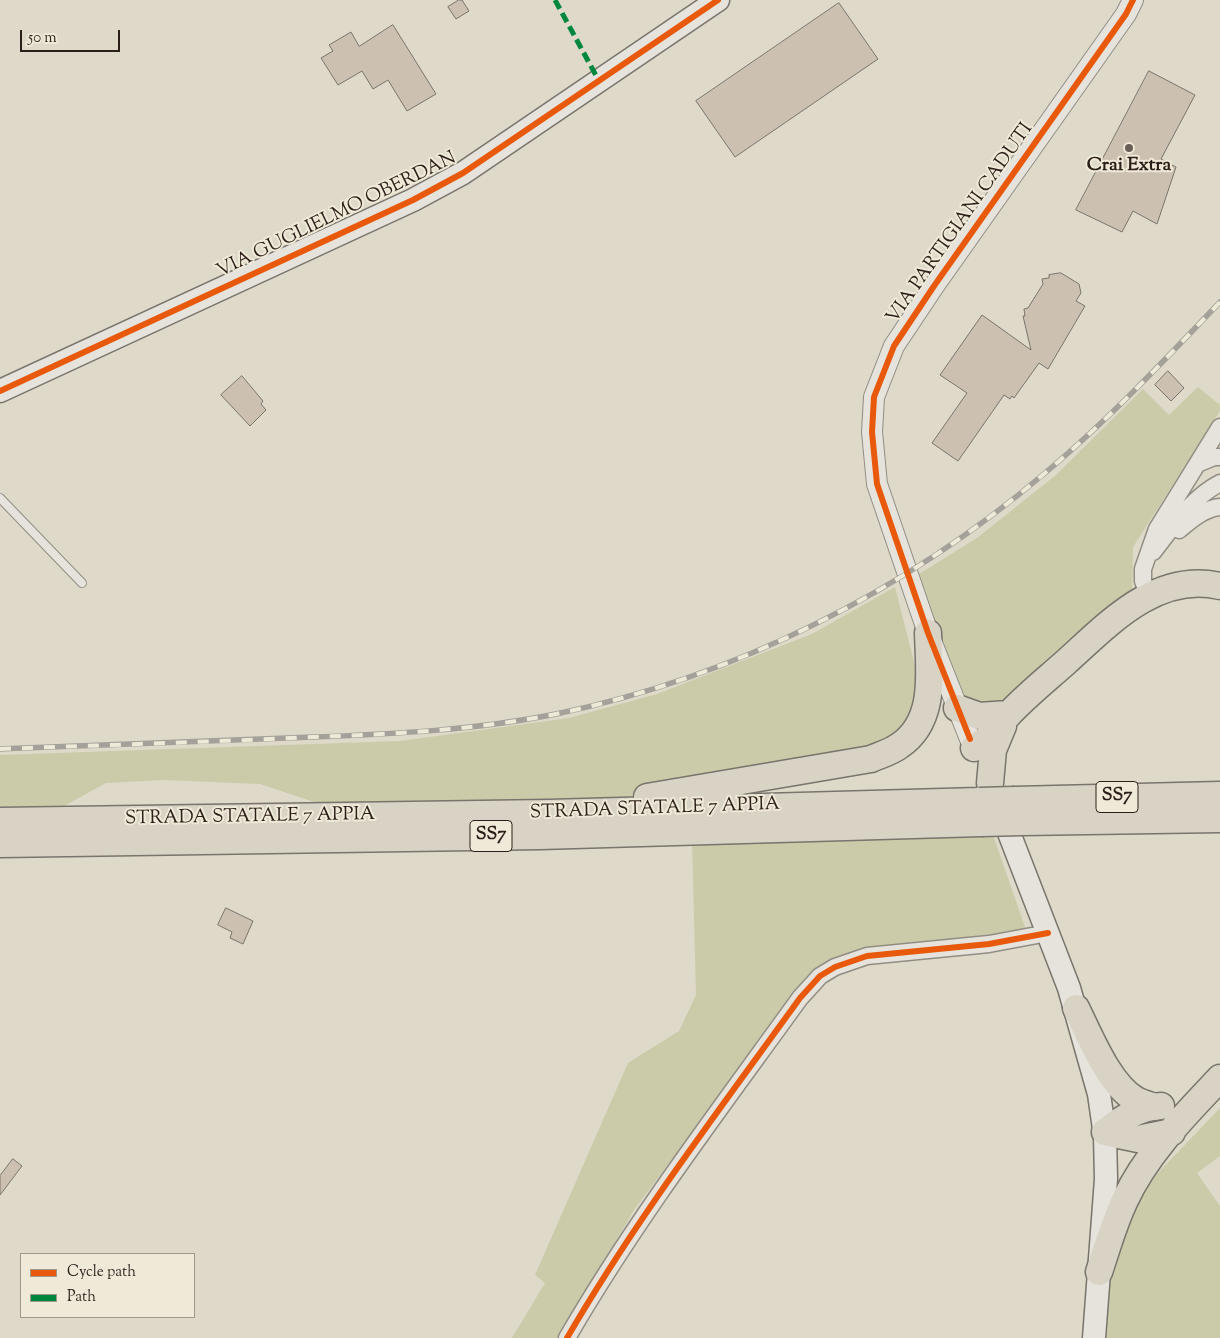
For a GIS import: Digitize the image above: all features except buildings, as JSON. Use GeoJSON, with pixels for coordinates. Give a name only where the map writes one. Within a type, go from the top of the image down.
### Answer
{"type":"FeatureCollection","features":[{"type":"Feature","properties":{"kind":"highway"},"geometry":{"type":"LineString","coordinates":[[972,743],[990,738],[1008,714],[1128,608],[1149,596],[1183,585],[1211,584],[1220,586]]}},
{"type":"Feature","properties":{"kind":"highway"},"geometry":{"type":"LineString","coordinates":[[549,813],[871,759],[900,746],[916,729],[927,707],[930,684],[928,633]]}},
{"type":"Feature","properties":{"kind":"highway"},"geometry":{"type":"LineString","coordinates":[[957,708],[979,716],[1008,714]]}},
{"type":"Feature","properties":{"kind":"highway"},"geometry":{"type":"LineString","coordinates":[[983,802],[993,750],[1008,714]]}},
{"type":"Feature","properties":{"kind":"highway"},"geometry":{"type":"LineString","coordinates":[[1113,797],[1220,791]]}},
{"type":"Feature","properties":{"kind":"highway","name":"STRADA STATALE 7 APPIA"},"geometry":{"type":"LineString","coordinates":[[1019,811],[1113,797],[1220,795]]}},
{"type":"Feature","properties":{"kind":"highway","name":"STRADA STATALE 7 APPIA"},"geometry":{"type":"LineString","coordinates":[[0,844],[540,836],[983,802]]}},
{"type":"Feature","properties":{"kind":"highway","name":"STRADA STATALE 7 APPIA"},"geometry":{"type":"LineString","coordinates":[[0,821],[549,813],[983,802],[1019,811],[1131,822],[1220,819]]}},
{"type":"Feature","properties":{"kind":"highway"},"geometry":{"type":"LineString","coordinates":[[1131,822],[1157,829],[1220,829]]}},
{"type":"Feature","properties":{"kind":"highway"},"geometry":{"type":"LineString","coordinates":[[1076,1008],[1104,1062],[1122,1089],[1137,1101],[1155,1107]]}},
{"type":"Feature","properties":{"kind":"highway"},"geometry":{"type":"LineString","coordinates":[[1105,1132],[1118,1121],[1137,1111],[1182,1102],[1215,1083]]}},
{"type":"Feature","properties":{"kind":"highway"},"geometry":{"type":"LineString","coordinates":[[1099,1272],[1126,1198],[1144,1168],[1172,1132],[1215,1083]]}},
{"type":"Feature","properties":{"kind":"highway"},"geometry":{"type":"LineString","coordinates":[[1105,1132],[1138,1139],[1172,1132]]}},
{"type":"Feature","properties":{"kind":"main road","name":"VIA GUGLIELMO OBERDAN"},"geometry":{"type":"LineString","coordinates":[[0,391],[422,196],[464,172],[718,0]]}},
{"type":"Feature","properties":{"kind":"main road"},"geometry":{"type":"LineString","coordinates":[[972,743],[983,802],[1048,933],[1076,1008],[1099,1094],[1105,1132],[1106,1179],[1094,1338]]}},
{"type":"Feature","properties":{"kind":"street","name":"VIA PARTIGIANI CADUTI"},"geometry":{"type":"LineString","coordinates":[[972,743],[928,633],[877,484],[872,432],[874,397],[894,346],[934,286],[1073,92],[1126,14],[1133,0]]}},
{"type":"Feature","properties":{"kind":"street"},"geometry":{"type":"LineString","coordinates":[[1149,596],[1143,581],[1157,529],[1220,427]]}},
{"type":"Feature","properties":{"kind":"street"},"geometry":{"type":"LineString","coordinates":[[1197,464],[1214,457],[1220,457]]}},
{"type":"Feature","properties":{"kind":"street"},"geometry":{"type":"LineString","coordinates":[[1148,558],[1189,507],[1207,490],[1220,483]]}},
{"type":"Feature","properties":{"kind":"street"},"geometry":{"type":"LineString","coordinates":[[1148,558],[1193,518],[1211,508],[1220,507]]}},
{"type":"Feature","properties":{"kind":"street"},"geometry":{"type":"LineString","coordinates":[[567,1338],[624,1245],[682,1162],[800,998],[820,976],[843,963],[867,956],[988,944],[1048,933]]}},
{"type":"Feature","properties":{"kind":"lane"},"geometry":{"type":"LineString","coordinates":[[0,498],[82,583]]}},
{"type":"Feature","properties":{"kind":"green space"},"geometry":{"type":"Polygon","coordinates":[[[1198,387],[1220,405],[1220,411],[1133,547],[1132,591],[999,711],[959,700],[919,574],[977,538],[1056,475],[1143,389],[1169,415],[1198,387]]]}},
{"type":"Feature","properties":{"kind":"green space"},"geometry":{"type":"Polygon","coordinates":[[[895,587],[922,693],[912,722],[888,747],[646,794],[557,806],[317,803],[260,784],[163,780],[106,783],[64,806],[0,813],[0,755],[400,741],[569,718],[657,694],[812,634],[895,587]]]}},
{"type":"Feature","properties":{"kind":"green space"},"geometry":{"type":"Polygon","coordinates":[[[993,835],[1026,930],[875,949],[817,966],[634,1210],[560,1338],[512,1338],[545,1283],[535,1275],[628,1063],[679,1031],[696,995],[692,840],[993,835]]]}},
{"type":"Feature","properties":{"kind":"green space"},"geometry":{"type":"Polygon","coordinates":[[[1220,1108],[1220,1156],[1197,1173],[1220,1206],[1220,1338],[1102,1338],[1104,1293],[1132,1205],[1155,1176],[1220,1108]]]}},
{"type":"Feature","properties":{"kind":"railway"},"geometry":{"type":"LineString","coordinates":[[0,749],[343,736],[465,728],[556,714],[623,698],[688,677],[753,653],[816,624],[876,591],[935,555],[991,516],[1091,433],[1220,302]]}},
{"type":"Feature","properties":{"kind":"marked path"},"geometry":{"type":"LineString","coordinates":[[555,0],[599,81]]}},
{"type":"Feature","properties":{"kind":"cycle path"},"geometry":{"type":"LineString","coordinates":[[0,391],[413,200],[463,173],[718,0]]}},
{"type":"Feature","properties":{"kind":"cycle path"},"geometry":{"type":"LineString","coordinates":[[970,739],[928,633],[877,484],[872,432],[874,397],[894,346],[934,286],[1126,14],[1133,0]]}},
{"type":"Feature","properties":{"kind":"cycle path"},"geometry":{"type":"LineString","coordinates":[[567,1338],[621,1250],[679,1165],[800,998],[820,976],[835,967],[867,956],[989,944],[1048,933]]}},
{"type":"Feature","properties":{"kind":"place","name":"Crai Extra"},"geometry":{"type":"Point","coordinates":[1129,148]}}]}
